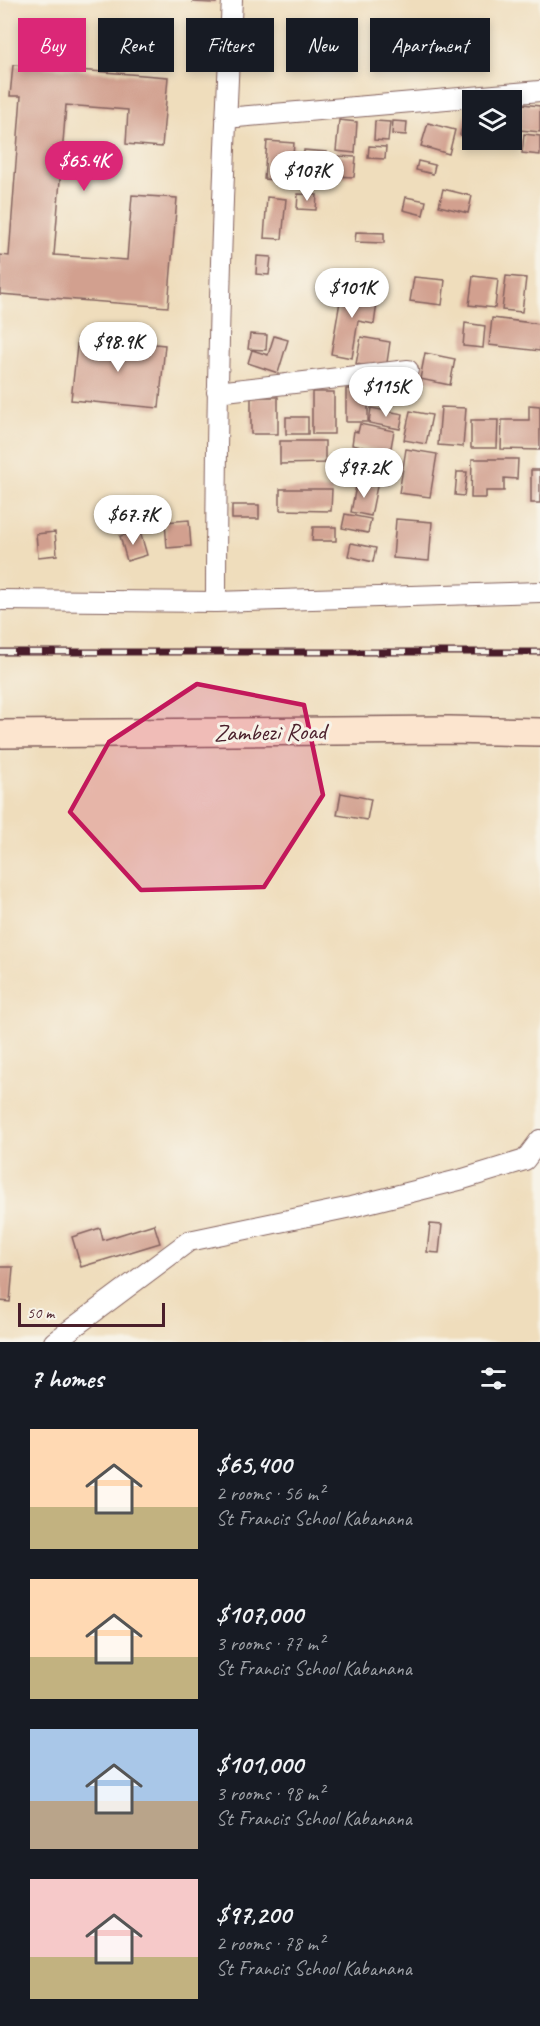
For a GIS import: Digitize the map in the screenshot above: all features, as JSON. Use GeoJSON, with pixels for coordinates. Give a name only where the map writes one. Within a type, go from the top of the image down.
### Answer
{"type":"FeatureCollection","features":[{"type":"Feature","properties":{"kind":"main road","name":"Zambezi Road"},"geometry":{"type":"LineString","coordinates":[[0,734],[449,730],[540,732]]}},
{"type":"Feature","properties":{"kind":"street"},"geometry":{"type":"LineString","coordinates":[[216,602],[217,392],[232,0]]}},
{"type":"Feature","properties":{"kind":"street"},"geometry":{"type":"LineString","coordinates":[[226,118],[540,92]]}},
{"type":"Feature","properties":{"kind":"street"},"geometry":{"type":"LineString","coordinates":[[217,392],[408,370]]}},
{"type":"Feature","properties":{"kind":"street"},"geometry":{"type":"LineString","coordinates":[[0,600],[216,602],[540,592]]}},
{"type":"Feature","properties":{"kind":"street"},"geometry":{"type":"LineString","coordinates":[[54,1342],[189,1241],[351,1208],[463,1179],[525,1160],[540,1140]]}},
{"type":"Feature","properties":{"kind":"highlighted area"},"geometry":{"type":"Polygon","coordinates":[[[197,684],[304,705],[323,795],[264,887],[141,890],[70,812],[109,742],[197,684]]]}},
{"type":"Feature","properties":{"kind":"building"},"geometry":{"type":"Polygon","coordinates":[[[193,0],[216,0],[216,3],[193,2],[193,0]]]}},
{"type":"Feature","properties":{"kind":"building"},"geometry":{"type":"Polygon","coordinates":[[[13,65],[18,65],[18,72],[86,71],[168,77],[162,147],[126,144],[128,110],[66,105],[54,255],[127,260],[132,195],[177,198],[168,307],[0,294],[0,255],[9,256],[21,96],[10,96],[13,65]]]}},
{"type":"Feature","properties":{"kind":"building"},"geometry":{"type":"Polygon","coordinates":[[[522,104],[540,106],[540,132],[522,130],[522,104]]]}},
{"type":"Feature","properties":{"kind":"building"},"geometry":{"type":"Polygon","coordinates":[[[339,120],[357,122],[355,153],[336,151],[339,120]]]}},
{"type":"Feature","properties":{"kind":"building"},"geometry":{"type":"Polygon","coordinates":[[[375,121],[390,122],[388,141],[374,140],[375,121]]]}},
{"type":"Feature","properties":{"kind":"building"},"geometry":{"type":"Polygon","coordinates":[[[393,121],[407,122],[406,135],[392,134],[393,121]]]}},
{"type":"Feature","properties":{"kind":"building"},"geometry":{"type":"Polygon","coordinates":[[[428,123],[455,130],[449,154],[421,146],[428,123]]]}},
{"type":"Feature","properties":{"kind":"building"},"geometry":{"type":"Polygon","coordinates":[[[524,134],[540,136],[540,155],[522,153],[524,134]]]}},
{"type":"Feature","properties":{"kind":"building"},"geometry":{"type":"Polygon","coordinates":[[[267,141],[294,143],[291,181],[264,179],[267,141]]]}},
{"type":"Feature","properties":{"kind":"building"},"geometry":{"type":"Polygon","coordinates":[[[369,146],[386,147],[385,159],[368,158],[369,146]]]}},
{"type":"Feature","properties":{"kind":"building"},"geometry":{"type":"Polygon","coordinates":[[[304,150],[327,152],[325,174],[302,173],[304,150]]]}},
{"type":"Feature","properties":{"kind":"building"},"geometry":{"type":"Polygon","coordinates":[[[336,156],[356,157],[354,177],[334,176],[336,156]]]}},
{"type":"Feature","properties":{"kind":"building"},"geometry":{"type":"Polygon","coordinates":[[[418,161],[435,165],[433,174],[416,170],[418,161]]]}},
{"type":"Feature","properties":{"kind":"building"},"geometry":{"type":"Polygon","coordinates":[[[443,189],[472,196],[468,213],[439,206],[443,189]]]}},
{"type":"Feature","properties":{"kind":"building"},"geometry":{"type":"Polygon","coordinates":[[[298,194],[317,195],[316,210],[297,209],[298,194]]]}},
{"type":"Feature","properties":{"kind":"building"},"geometry":{"type":"Polygon","coordinates":[[[267,197],[286,199],[282,239],[264,238],[267,197]]]}},
{"type":"Feature","properties":{"kind":"building"},"geometry":{"type":"Polygon","coordinates":[[[406,197],[426,201],[423,215],[403,210],[406,197]]]}},
{"type":"Feature","properties":{"kind":"building"},"geometry":{"type":"Polygon","coordinates":[[[356,232],[384,233],[384,243],[355,242],[356,232]]]}},
{"type":"Feature","properties":{"kind":"building"},"geometry":{"type":"Polygon","coordinates":[[[257,256],[271,257],[269,275],[256,274],[257,256]]]}},
{"type":"Feature","properties":{"kind":"building"},"geometry":{"type":"Polygon","coordinates":[[[473,276],[498,279],[495,308],[469,305],[473,276]]]}},
{"type":"Feature","properties":{"kind":"building"},"geometry":{"type":"Polygon","coordinates":[[[506,276],[526,278],[522,312],[502,310],[506,276]]]}},
{"type":"Feature","properties":{"kind":"building"},"geometry":{"type":"Polygon","coordinates":[[[414,277],[445,280],[442,305],[410,301],[414,277]]]}},
{"type":"Feature","properties":{"kind":"building"},"geometry":{"type":"Polygon","coordinates":[[[343,284],[369,289],[367,301],[377,303],[374,324],[358,321],[352,358],[331,354],[343,284]]]}},
{"type":"Feature","properties":{"kind":"building"},"geometry":{"type":"Polygon","coordinates":[[[492,318],[540,324],[540,351],[489,345],[492,318]]]}},
{"type":"Feature","properties":{"kind":"building"},"geometry":{"type":"Polygon","coordinates":[[[465,323],[485,326],[483,348],[463,346],[465,323]]]}},
{"type":"Feature","properties":{"kind":"building"},"geometry":{"type":"Polygon","coordinates":[[[250,334],[267,335],[266,350],[248,349],[250,334]]]}},
{"type":"Feature","properties":{"kind":"building"},"geometry":{"type":"Polygon","coordinates":[[[274,336],[288,340],[278,373],[248,363],[252,350],[268,355],[274,336]]]}},
{"type":"Feature","properties":{"kind":"building"},"geometry":{"type":"Polygon","coordinates":[[[78,337],[165,345],[159,408],[71,400],[78,337]]]}},
{"type":"Feature","properties":{"kind":"building"},"geometry":{"type":"Polygon","coordinates":[[[361,337],[390,342],[386,369],[356,364],[361,337]]]}},
{"type":"Feature","properties":{"kind":"building"},"geometry":{"type":"Polygon","coordinates":[[[425,353],[455,359],[450,385],[420,379],[425,353]]]}},
{"type":"Feature","properties":{"kind":"building"},"geometry":{"type":"Polygon","coordinates":[[[346,389],[368,389],[368,422],[346,422],[346,389]]]}},
{"type":"Feature","properties":{"kind":"building"},"geometry":{"type":"Polygon","coordinates":[[[312,392],[334,392],[334,434],[312,434],[312,392]]]}},
{"type":"Feature","properties":{"kind":"building"},"geometry":{"type":"Polygon","coordinates":[[[251,397],[278,397],[278,434],[251,434],[251,397]]]}},
{"type":"Feature","properties":{"kind":"building"},"geometry":{"type":"Polygon","coordinates":[[[529,405],[540,406],[540,450],[501,449],[502,420],[529,420],[529,405]]]}},
{"type":"Feature","properties":{"kind":"building"},"geometry":{"type":"Polygon","coordinates":[[[441,407],[466,408],[463,447],[438,445],[441,407]]]}},
{"type":"Feature","properties":{"kind":"building"},"geometry":{"type":"Polygon","coordinates":[[[371,408],[403,414],[400,429],[369,423],[371,408]]]}},
{"type":"Feature","properties":{"kind":"building"},"geometry":{"type":"Polygon","coordinates":[[[410,411],[432,415],[426,444],[404,440],[410,411]]]}},
{"type":"Feature","properties":{"kind":"building"},"geometry":{"type":"Polygon","coordinates":[[[286,417],[308,417],[308,434],[286,434],[286,417]]]}},
{"type":"Feature","properties":{"kind":"building"},"geometry":{"type":"Polygon","coordinates":[[[471,420],[498,420],[497,448],[471,448],[471,420]]]}},
{"type":"Feature","properties":{"kind":"building"},"geometry":{"type":"Polygon","coordinates":[[[360,424],[394,431],[390,453],[352,445],[354,431],[358,432],[360,424]]]}},
{"type":"Feature","properties":{"kind":"building"},"geometry":{"type":"Polygon","coordinates":[[[280,441],[325,441],[325,463],[280,464],[280,441]]]}},
{"type":"Feature","properties":{"kind":"building"},"geometry":{"type":"Polygon","coordinates":[[[406,449],[437,454],[430,497],[399,493],[406,449]]]}},
{"type":"Feature","properties":{"kind":"building"},"geometry":{"type":"Polygon","coordinates":[[[354,455],[391,463],[387,484],[350,476],[354,455]]]}},
{"type":"Feature","properties":{"kind":"building"},"geometry":{"type":"Polygon","coordinates":[[[472,459],[518,459],[517,479],[504,478],[504,491],[486,491],[486,498],[471,498],[472,459]]]}},
{"type":"Feature","properties":{"kind":"building"},"geometry":{"type":"Polygon","coordinates":[[[531,470],[540,470],[540,503],[531,503],[531,470]]]}},
{"type":"Feature","properties":{"kind":"building"},"geometry":{"type":"Polygon","coordinates":[[[457,472],[467,472],[464,496],[455,495],[457,472]]]}},
{"type":"Feature","properties":{"kind":"building"},"geometry":{"type":"Polygon","coordinates":[[[357,481],[377,486],[371,516],[351,512],[357,481]]]}},
{"type":"Feature","properties":{"kind":"building"},"geometry":{"type":"Polygon","coordinates":[[[280,489],[332,489],[331,511],[280,510],[280,489]]]}},
{"type":"Feature","properties":{"kind":"building"},"geometry":{"type":"Polygon","coordinates":[[[232,505],[259,505],[259,519],[232,519],[232,505]]]}},
{"type":"Feature","properties":{"kind":"building"},"geometry":{"type":"Polygon","coordinates":[[[345,514],[371,519],[368,533],[342,528],[345,514]]]}},
{"type":"Feature","properties":{"kind":"building"},"geometry":{"type":"Polygon","coordinates":[[[396,519],[432,522],[429,561],[393,558],[396,519]]]}},
{"type":"Feature","properties":{"kind":"building"},"geometry":{"type":"Polygon","coordinates":[[[189,520],[191,546],[167,548],[165,522],[189,520]]]}},
{"type":"Feature","properties":{"kind":"building"},"geometry":{"type":"Polygon","coordinates":[[[313,527],[336,527],[336,541],[312,541],[313,527]]]}},
{"type":"Feature","properties":{"kind":"building"},"geometry":{"type":"Polygon","coordinates":[[[140,531],[147,555],[127,561],[120,536],[140,531]]]}},
{"type":"Feature","properties":{"kind":"building"},"geometry":{"type":"Polygon","coordinates":[[[55,532],[57,555],[38,557],[36,534],[55,532]]]}},
{"type":"Feature","properties":{"kind":"building"},"geometry":{"type":"Polygon","coordinates":[[[351,543],[376,548],[373,562],[348,556],[351,543]]]}},
{"type":"Feature","properties":{"kind":"building"},"geometry":{"type":"Polygon","coordinates":[[[341,793],[371,799],[367,820],[337,815],[341,793]]]}},
{"type":"Feature","properties":{"kind":"building"},"geometry":{"type":"Polygon","coordinates":[[[154,1224],[160,1243],[81,1267],[72,1237],[100,1228],[103,1240],[154,1224]]]}},
{"type":"Feature","properties":{"kind":"building"},"geometry":{"type":"Polygon","coordinates":[[[430,1224],[442,1225],[439,1253],[427,1252],[430,1224]]]}},
{"type":"Feature","properties":{"kind":"building"},"geometry":{"type":"Polygon","coordinates":[[[0,1267],[13,1267],[10,1302],[0,1301],[0,1267]]]}},
{"type":"Feature","properties":{"kind":"railway"},"geometry":{"type":"LineString","coordinates":[[0,652],[540,652]]}}]}
